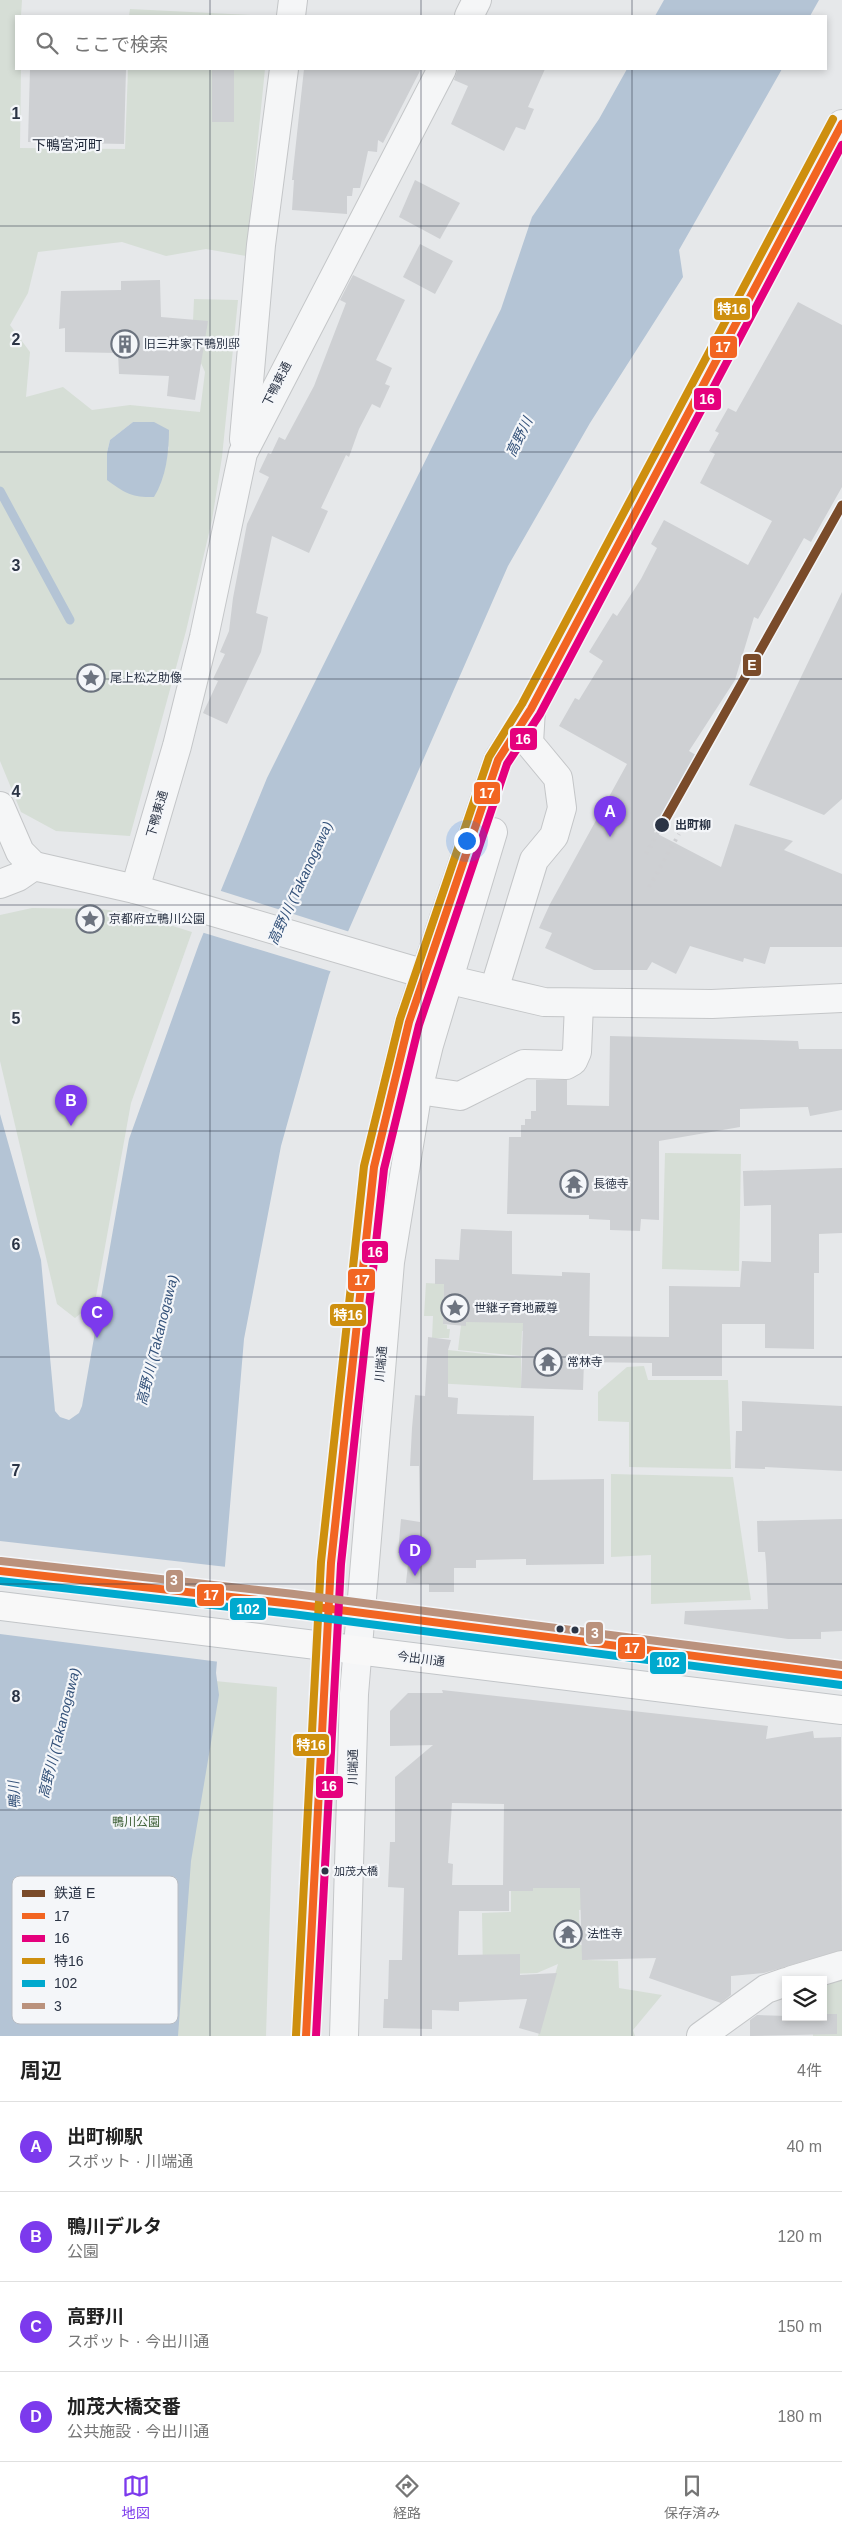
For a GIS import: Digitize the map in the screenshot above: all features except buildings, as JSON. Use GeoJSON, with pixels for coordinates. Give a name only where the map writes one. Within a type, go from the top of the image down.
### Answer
{"type":"FeatureCollection","features":[{"type":"Feature","properties":{"kind":"main road"},"geometry":{"type":"LineString","coordinates":[[0,1571],[294,1604],[842,1675]]}},
{"type":"Feature","properties":{"kind":"main road","name":"今出川通"},"geometry":{"type":"LineString","coordinates":[[0,1606],[842,1710]]}},
{"type":"Feature","properties":{"kind":"street"},"geometry":{"type":"LineString","coordinates":[[291,15],[293,0]]}},
{"type":"Feature","properties":{"kind":"street"},"geometry":{"type":"LineString","coordinates":[[470,15],[478,0]]}},
{"type":"Feature","properties":{"kind":"street"},"geometry":{"type":"LineString","coordinates":[[242,453],[261,245],[284,70]]}},
{"type":"Feature","properties":{"kind":"street","name":"下鴨東通"},"geometry":{"type":"LineString","coordinates":[[147,893],[180,732],[204,637],[242,453],[441,70]]}},
{"type":"Feature","properties":{"kind":"street","name":"川端通"},"geometry":{"type":"LineString","coordinates":[[344,2036],[354,1694],[390,1262],[436,976],[531,709],[842,124]]}},
{"type":"Feature","properties":{"kind":"street"},"geometry":{"type":"LineString","coordinates":[[494,990],[534,860],[554,836],[562,808],[558,778],[529,743],[531,709]]}},
{"type":"Feature","properties":{"kind":"street"},"geometry":{"type":"LineString","coordinates":[[0,806],[20,852],[34,866],[147,893],[393,965],[544,1002],[578,1004],[712,1004],[842,998]]}},
{"type":"Feature","properties":{"kind":"street"},"geometry":{"type":"LineString","coordinates":[[0,884],[34,866]]}},
{"type":"Feature","properties":{"kind":"street","name":"川端通"},"geometry":{"type":"LineString","coordinates":[[306,2036],[331,1563],[374,1167],[409,1022],[436,976]]}},
{"type":"Feature","properties":{"kind":"street"},"geometry":{"type":"LineString","coordinates":[[418,1090],[460,1096],[524,1064],[570,1063],[577,1052],[578,1004]]}},
{"type":"Feature","properties":{"kind":"street"},"geometry":{"type":"LineString","coordinates":[[805,1976],[842,1965]]}},
{"type":"Feature","properties":{"kind":"street"},"geometry":{"type":"LineString","coordinates":[[701,2036],[766,1989],[782,1983]]}},
{"type":"Feature","properties":{"kind":"green space"},"geometry":{"type":"Polygon","coordinates":[[[0,0],[22,0],[21,15],[15,15],[15,70],[21,70],[20,148],[125,149],[128,70],[265,70],[246,256],[206,249],[166,256],[122,242],[38,252],[28,293],[10,325],[30,352],[26,397],[63,387],[92,410],[130,405],[200,412],[205,372],[192,343],[194,299],[238,300],[222,457],[212,520],[186,631],[130,836],[56,831],[21,812],[0,761],[0,0]],[[133,422],[110,440],[107,453],[107,480],[164,464],[169,447],[133,422]]]}},
{"type":"Feature","properties":{"kind":"green space"},"geometry":{"type":"Polygon","coordinates":[[[130,9],[251,15],[129,15],[130,9]]]}},
{"type":"Feature","properties":{"kind":"green space"},"geometry":{"type":"Polygon","coordinates":[[[32,908],[101,909],[131,913],[192,932],[131,1103],[95,1302],[75,1318],[57,1304],[0,1061],[0,915],[32,908]]]}},
{"type":"Feature","properties":{"kind":"green space"},"geometry":{"type":"Polygon","coordinates":[[[665,1153],[741,1154],[739,1271],[662,1269],[665,1153]]]}},
{"type":"Feature","properties":{"kind":"green space"},"geometry":{"type":"Polygon","coordinates":[[[426,1283],[444,1284],[443,1324],[447,1325],[447,1329],[450,1329],[449,1338],[432,1338],[433,1316],[424,1316],[426,1283]]]}},
{"type":"Feature","properties":{"kind":"green space"},"geometry":{"type":"Polygon","coordinates":[[[467,1285],[533,1323],[533,1331],[522,1331],[521,1356],[458,1350],[461,1325],[466,1325],[467,1285]]]}},
{"type":"Feature","properties":{"kind":"green space"},"geometry":{"type":"Polygon","coordinates":[[[448,1350],[521,1358],[521,1388],[434,1383],[435,1358],[448,1358],[448,1350]]]}},
{"type":"Feature","properties":{"kind":"green space"},"geometry":{"type":"Polygon","coordinates":[[[644,1366],[648,1380],[728,1380],[731,1469],[629,1467],[629,1422],[598,1421],[598,1392],[627,1367],[644,1366]]]}},
{"type":"Feature","properties":{"kind":"green space"},"geometry":{"type":"Polygon","coordinates":[[[611,1474],[733,1477],[751,1600],[651,1604],[651,1555],[611,1557],[611,1474]]]}},
{"type":"Feature","properties":{"kind":"green space","name":"鴨川公園"},"geometry":{"type":"Polygon","coordinates":[[[0,1660],[277,1687],[266,2036],[0,2036],[0,1660]]]}},
{"type":"Feature","properties":{"kind":"green space"},"geometry":{"type":"Polygon","coordinates":[[[603,1880],[587,1909],[579,1910],[580,1945],[588,1946],[588,1960],[618,1961],[619,1988],[662,1995],[633,2030],[635,2036],[538,2036],[558,1964],[537,1973],[483,1975],[482,1913],[511,1912],[511,1885],[603,1880]]]}},
{"type":"Feature","properties":{"kind":"green space"},"geometry":{"type":"Polygon","coordinates":[[[842,1968],[842,2036],[813,2036],[813,2021],[827,2021],[827,1977],[842,1968]]]}},
{"type":"Feature","properties":{"kind":"water"},"geometry":{"type":"Polygon","coordinates":[[[664,0],[819,0],[811,15],[656,15],[664,0]]]}},
{"type":"Feature","properties":{"kind":"water"},"geometry":{"type":"Polygon","coordinates":[[[626,70],[781,70],[679,250],[683,277],[590,423],[508,566],[329,975],[281,1146],[244,1339],[216,1673],[219,1695],[191,1861],[178,2036],[0,2036],[0,1114],[41,1260],[55,1411],[60,1417],[69,1420],[79,1413],[82,1406],[129,1139],[199,944],[267,778],[501,309],[532,217],[599,119],[626,70]]]}},
{"type":"Feature","properties":{"kind":"water"},"geometry":{"type":"Polygon","coordinates":[[[133,422],[154,422],[169,430],[166,465],[154,497],[140,497],[129,494],[107,480],[107,453],[110,440],[133,422]]]}},
{"type":"Feature","properties":{"kind":"pier"},"geometry":{"type":"Polygon","coordinates":[[[218,890],[350,932],[333,972],[201,932],[218,890]]]}},
{"type":"Feature","properties":{"kind":"pier"},"geometry":{"type":"Polygon","coordinates":[[[0,1541],[227,1567],[220,1662],[0,1634],[0,1541]]]}},
{"type":"Feature","properties":{"kind":"waterway"},"geometry":{"type":"LineString","coordinates":[[0,491],[70,620]]}},
{"type":"Feature","properties":{"kind":"railway"},"geometry":{"type":"LineString","coordinates":[[646,854],[662,825]]}},
{"type":"Feature","properties":{"kind":"railway"},"geometry":{"type":"LineString","coordinates":[[649,887],[679,834]]}},
{"type":"Feature","properties":{"kind":"rail line","name":"E"},"geometry":{"type":"LineString","coordinates":[[662,825],[842,505]]}},
{"type":"Feature","properties":{"kind":"transit line","name":"特16"},"geometry":{"type":"LineString","coordinates":[[296,2035],[321,1562],[364,1166],[400,1019],[489,757],[522,704],[833,119]]}},
{"type":"Feature","properties":{"kind":"transit line","name":"17"},"geometry":{"type":"LineString","coordinates":[[306,2036],[331,1563],[374,1167],[409,1022],[498,760],[531,709],[842,124]]}},
{"type":"Feature","properties":{"kind":"transit line","name":"16"},"geometry":{"type":"LineString","coordinates":[[316,2036],[341,1564],[384,1169],[419,1025],[507,764],[540,714],[842,145]]}},
{"type":"Feature","properties":{"kind":"transit line","name":"3"},"geometry":{"type":"LineString","coordinates":[[1,1561],[294,1594],[842,1665]]}},
{"type":"Feature","properties":{"kind":"transit line","name":"17"},"geometry":{"type":"LineString","coordinates":[[0,1571],[293,1604],[842,1675]]}},
{"type":"Feature","properties":{"kind":"transit line","name":"102"},"geometry":{"type":"LineString","coordinates":[[0,1581],[292,1614],[841,1685]]}},
{"type":"Feature","properties":{"kind":"place","name":"旧三井家下鴨別邸"},"geometry":{"type":"Point","coordinates":[125,344]}},
{"type":"Feature","properties":{"kind":"place","name":"尾上松之助像"},"geometry":{"type":"Point","coordinates":[91,678]}},
{"type":"Feature","properties":{"kind":"place","name":"出町柳"},"geometry":{"type":"Point","coordinates":[662,825]}},
{"type":"Feature","properties":{"kind":"place","name":"出町柳駅"},"geometry":{"type":"Point","coordinates":[610,837]}},
{"type":"Feature","properties":{"kind":"place","name":"京都府立鴨川公園"},"geometry":{"type":"Point","coordinates":[90,919]}},
{"type":"Feature","properties":{"kind":"place","name":"鴨川デルタ"},"geometry":{"type":"Point","coordinates":[71,1126]}},
{"type":"Feature","properties":{"kind":"place","name":"長徳寺"},"geometry":{"type":"Point","coordinates":[574,1184]}},
{"type":"Feature","properties":{"kind":"place","name":"世継子育地蔵尊"},"geometry":{"type":"Point","coordinates":[455,1308]}},
{"type":"Feature","properties":{"kind":"place","name":"高野川"},"geometry":{"type":"Point","coordinates":[97,1338]}},
{"type":"Feature","properties":{"kind":"place","name":"常林寺"},"geometry":{"type":"Point","coordinates":[548,1362]}},
{"type":"Feature","properties":{"kind":"place","name":"加茂大橋交番"},"geometry":{"type":"Point","coordinates":[415,1576]}},
{"type":"Feature","properties":{"kind":"place","name":"加茂大橋"},"geometry":{"type":"Point","coordinates":[325,1871]}},
{"type":"Feature","properties":{"kind":"place","name":"法性寺"},"geometry":{"type":"Point","coordinates":[568,1934]}},
{"type":"Feature","properties":{"kind":"district","name":"下鴨宮河町"},"geometry":{"type":"Point","coordinates":[67,145]}},
{"type":"Feature","properties":{"kind":"water label","name":"高野川 (Takanogawa)"},"geometry":{"type":"Point","coordinates":[300,883]}},
{"type":"Feature","properties":{"kind":"water label","name":"高野川 (Takanogawa)"},"geometry":{"type":"Point","coordinates":[157,1340]}},
{"type":"Feature","properties":{"kind":"water label","name":"高野川 (Takanogawa)"},"geometry":{"type":"Point","coordinates":[59,1733]}},
{"type":"Feature","properties":{"kind":"water label","name":"鴨川"},"geometry":{"type":"Point","coordinates":[14,1795]}}]}
